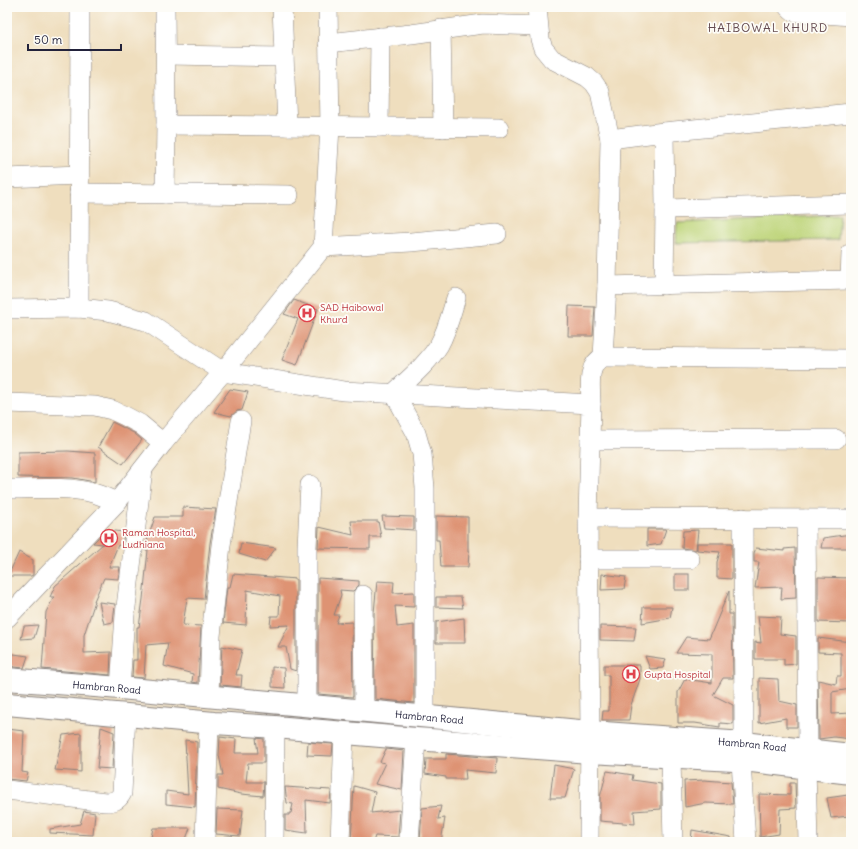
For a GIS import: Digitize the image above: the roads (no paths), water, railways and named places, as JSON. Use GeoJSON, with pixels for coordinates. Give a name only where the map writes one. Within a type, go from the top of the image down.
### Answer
{"type":"FeatureCollection","features":[{"type":"Feature","properties":{"kind":"main road","name":"Hambran Road"},"geometry":{"type":"LineString","coordinates":[[7,679],[209,696],[425,717],[590,742],[670,757],[742,752]]}},
{"type":"Feature","properties":{"kind":"main road","name":"Hambran Road"},"geometry":{"type":"LineString","coordinates":[[7,704],[209,723],[416,739],[590,742],[742,752],[807,759],[851,755]]}},
{"type":"Feature","properties":{"kind":"main road","name":"Hambran Road"},"geometry":{"type":"LineString","coordinates":[[807,759],[851,773]]}},
{"type":"Feature","properties":{"kind":"street"},"geometry":{"type":"LineString","coordinates":[[79,308],[80,7]]}},
{"type":"Feature","properties":{"kind":"street"},"geometry":{"type":"LineString","coordinates":[[165,7],[165,194]]}},
{"type":"Feature","properties":{"kind":"street"},"geometry":{"type":"LineString","coordinates":[[282,7],[287,126]]}},
{"type":"Feature","properties":{"kind":"street"},"geometry":{"type":"LineString","coordinates":[[7,618],[117,502],[322,247],[330,127],[328,7]]}},
{"type":"Feature","properties":{"kind":"street"},"geometry":{"type":"LineString","coordinates":[[537,7],[538,26],[542,48],[552,59],[587,77],[594,83],[600,92],[610,139],[607,286],[603,357]]}},
{"type":"Feature","properties":{"kind":"street"},"geometry":{"type":"LineString","coordinates":[[788,7],[797,12],[851,16]]}},
{"type":"Feature","properties":{"kind":"street"},"geometry":{"type":"LineString","coordinates":[[328,43],[483,24],[538,26]]}},
{"type":"Feature","properties":{"kind":"street"},"geometry":{"type":"LineString","coordinates":[[441,29],[443,128]]}},
{"type":"Feature","properties":{"kind":"street"},"geometry":{"type":"LineString","coordinates":[[379,127],[380,37]]}},
{"type":"Feature","properties":{"kind":"street"},"geometry":{"type":"LineString","coordinates":[[166,55],[284,57]]}},
{"type":"Feature","properties":{"kind":"street"},"geometry":{"type":"LineString","coordinates":[[610,139],[851,113]]}},
{"type":"Feature","properties":{"kind":"street"},"geometry":{"type":"LineString","coordinates":[[166,125],[499,128]]}},
{"type":"Feature","properties":{"kind":"street"},"geometry":{"type":"LineString","coordinates":[[664,132],[664,285]]}},
{"type":"Feature","properties":{"kind":"street"},"geometry":{"type":"LineString","coordinates":[[7,178],[79,184],[165,194],[289,195]]}},
{"type":"Feature","properties":{"kind":"street"},"geometry":{"type":"LineString","coordinates":[[665,209],[851,204]]}},
{"type":"Feature","properties":{"kind":"street"},"geometry":{"type":"LineString","coordinates":[[322,247],[411,242],[497,234]]}},
{"type":"Feature","properties":{"kind":"street"},"geometry":{"type":"LineString","coordinates":[[607,286],[850,280],[851,253]]}},
{"type":"Feature","properties":{"kind":"street"},"geometry":{"type":"LineString","coordinates":[[394,393],[435,351],[445,333],[456,298]]}},
{"type":"Feature","properties":{"kind":"street"},"geometry":{"type":"LineString","coordinates":[[7,308],[79,308],[108,311],[146,321],[223,372],[344,390],[591,404]]}},
{"type":"Feature","properties":{"kind":"street"},"geometry":{"type":"LineString","coordinates":[[588,842],[590,742],[588,518],[592,367],[596,361],[603,357],[851,359]]}},
{"type":"Feature","properties":{"kind":"street"},"geometry":{"type":"LineString","coordinates":[[394,393],[416,433],[422,454],[425,488],[425,717]]}},
{"type":"Feature","properties":{"kind":"street"},"geometry":{"type":"LineString","coordinates":[[7,403],[95,406],[112,410],[140,424],[163,443]]}},
{"type":"Feature","properties":{"kind":"street"},"geometry":{"type":"LineString","coordinates":[[209,696],[210,636],[220,552],[241,422]]}},
{"type":"Feature","properties":{"kind":"street"},"geometry":{"type":"LineString","coordinates":[[590,440],[836,439]]}},
{"type":"Feature","properties":{"kind":"street"},"geometry":{"type":"LineString","coordinates":[[120,688],[125,615],[144,468]]}},
{"type":"Feature","properties":{"kind":"street"},"geometry":{"type":"LineString","coordinates":[[307,706],[307,547],[310,484]]}},
{"type":"Feature","properties":{"kind":"street"},"geometry":{"type":"LineString","coordinates":[[7,489],[57,489],[80,491],[94,493],[117,502]]}},
{"type":"Feature","properties":{"kind":"street"},"geometry":{"type":"LineString","coordinates":[[588,518],[851,519]]}},
{"type":"Feature","properties":{"kind":"street"},"geometry":{"type":"LineString","coordinates":[[743,518],[742,752],[746,842]]}},
{"type":"Feature","properties":{"kind":"street"},"geometry":{"type":"LineString","coordinates":[[806,519],[808,842]]}},
{"type":"Feature","properties":{"kind":"street"},"geometry":{"type":"LineString","coordinates":[[588,559],[690,559]]}},
{"type":"Feature","properties":{"kind":"street"},"geometry":{"type":"LineString","coordinates":[[363,595],[364,711]]}},
{"type":"Feature","properties":{"kind":"street"},"geometry":{"type":"LineString","coordinates":[[7,790],[105,802],[116,801],[120,798],[122,793],[126,715]]}},
{"type":"Feature","properties":{"kind":"street"},"geometry":{"type":"LineString","coordinates":[[206,842],[209,723]]}},
{"type":"Feature","properties":{"kind":"street"},"geometry":{"type":"LineString","coordinates":[[274,842],[275,727]]}},
{"type":"Feature","properties":{"kind":"street"},"geometry":{"type":"LineString","coordinates":[[340,842],[344,733]]}},
{"type":"Feature","properties":{"kind":"street"},"geometry":{"type":"LineString","coordinates":[[409,842],[416,739]]}},
{"type":"Feature","properties":{"kind":"street"},"geometry":{"type":"LineString","coordinates":[[670,757],[673,842]]}},
{"type":"Feature","properties":{"kind":"place","name":"SAD Haibowal Khurd"},"geometry":{"type":"Point","coordinates":[307,313]}},
{"type":"Feature","properties":{"kind":"place","name":"Raman Hospital, Ludhiana"},"geometry":{"type":"Point","coordinates":[109,538]}},
{"type":"Feature","properties":{"kind":"place","name":"Gupta Hospital"},"geometry":{"type":"Point","coordinates":[631,674]}},
{"type":"Feature","properties":{"kind":"district","name":"HAIBOWAL KHURD"},"geometry":{"type":"Point","coordinates":[768,27]}}]}
